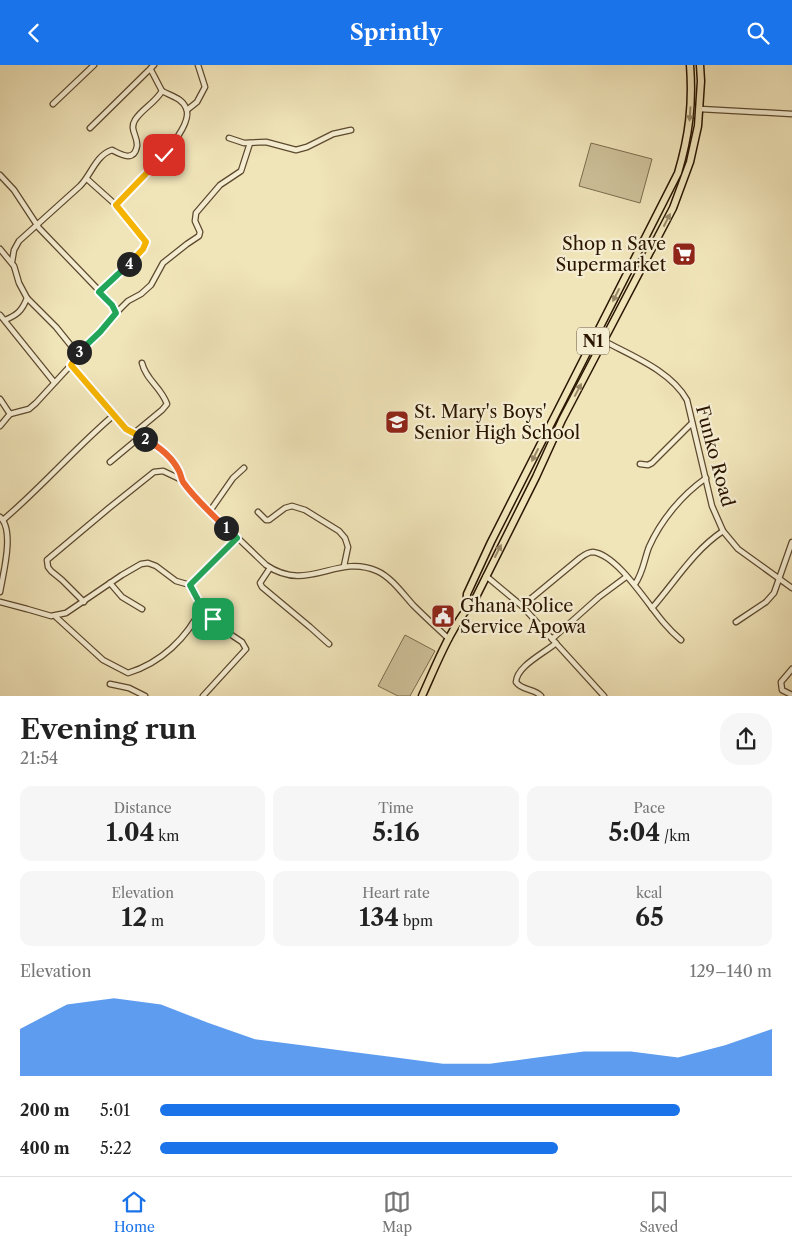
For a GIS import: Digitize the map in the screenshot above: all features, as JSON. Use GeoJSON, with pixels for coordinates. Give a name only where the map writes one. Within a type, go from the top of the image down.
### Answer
{"type":"FeatureCollection","features":[{"type":"Feature","properties":{"kind":"highway","name":"N1"},"geometry":{"type":"LineString","coordinates":[[466,609],[467,595],[490,542],[678,173],[690,125],[690,65]]}},
{"type":"Feature","properties":{"kind":"highway","name":"N1"},"geometry":{"type":"LineString","coordinates":[[422,696],[449,639],[474,599],[536,477],[562,420],[673,208],[690,162],[700,109],[700,65]]}},
{"type":"Feature","properties":{"kind":"street"},"geometry":{"type":"LineString","coordinates":[[53,103],[94,65]]}},
{"type":"Feature","properties":{"kind":"street"},"geometry":{"type":"LineString","coordinates":[[187,110],[197,102],[205,87],[198,65]]}},
{"type":"Feature","properties":{"kind":"street"},"geometry":{"type":"LineString","coordinates":[[90,128],[153,66],[162,91],[180,99],[187,110],[187,121],[179,136],[164,155],[116,205]]}},
{"type":"Feature","properties":{"kind":"street"},"geometry":{"type":"LineString","coordinates":[[12,262],[14,251],[19,241],[87,179],[96,162],[112,150],[122,156],[132,155],[136,147],[132,126],[136,119],[162,91]]}},
{"type":"Feature","properties":{"kind":"street"},"geometry":{"type":"LineString","coordinates":[[700,109],[792,115]]}},
{"type":"Feature","properties":{"kind":"street"},"geometry":{"type":"LineString","coordinates":[[229,138],[250,143],[266,142],[296,150],[307,147],[333,134],[351,130]]}},
{"type":"Feature","properties":{"kind":"street"},"geometry":{"type":"LineString","coordinates":[[0,426],[10,414],[29,409],[71,365],[77,353],[100,332],[116,313],[128,301],[141,294],[151,285],[163,263],[199,236],[200,232],[195,221],[196,213],[220,185],[242,171],[250,143]]}},
{"type":"Feature","properties":{"kind":"street"},"geometry":{"type":"LineString","coordinates":[[0,175],[14,190],[37,225],[112,305],[116,313]]}},
{"type":"Feature","properties":{"kind":"street"},"geometry":{"type":"LineString","coordinates":[[87,179],[116,205],[146,242],[146,245],[117,276],[99,292]]}},
{"type":"Feature","properties":{"kind":"street"},"geometry":{"type":"LineString","coordinates":[[0,249],[17,270],[19,283],[27,298],[56,327],[77,353]]}},
{"type":"Feature","properties":{"kind":"street"},"geometry":{"type":"LineString","coordinates":[[5,320],[16,316],[21,311],[27,298]]}},
{"type":"Feature","properties":{"kind":"street"},"geometry":{"type":"LineString","coordinates":[[0,315],[54,382]]}},
{"type":"Feature","properties":{"kind":"street","name":"Funko Road"},"geometry":{"type":"LineString","coordinates":[[604,341],[650,366],[678,386],[686,400],[712,507],[724,531],[738,549],[792,588]]}},
{"type":"Feature","properties":{"kind":"street"},"geometry":{"type":"LineString","coordinates":[[133,434],[167,404],[161,391],[147,377],[142,363]]}},
{"type":"Feature","properties":{"kind":"street"},"geometry":{"type":"LineString","coordinates":[[71,365],[126,429],[151,443],[170,458],[179,471],[182,480]]}},
{"type":"Feature","properties":{"kind":"street"},"geometry":{"type":"LineString","coordinates":[[0,399],[10,414]]}},
{"type":"Feature","properties":{"kind":"street"},"geometry":{"type":"LineString","coordinates":[[0,592],[8,542],[7,530],[2,519],[27,499],[86,439],[114,415]]}},
{"type":"Feature","properties":{"kind":"street"},"geometry":{"type":"LineString","coordinates":[[640,464],[648,465],[652,463],[692,423]]}},
{"type":"Feature","properties":{"kind":"street"},"geometry":{"type":"LineString","coordinates":[[110,462],[140,437]]}},
{"type":"Feature","properties":{"kind":"street"},"geometry":{"type":"LineString","coordinates":[[210,511],[233,478],[244,468]]}},
{"type":"Feature","properties":{"kind":"street"},"geometry":{"type":"LineString","coordinates":[[84,602],[62,579],[51,571],[47,560],[154,473],[164,471],[182,480],[210,511],[270,568],[298,577],[344,566],[367,568],[384,575],[449,639]]}},
{"type":"Feature","properties":{"kind":"street"},"geometry":{"type":"LineString","coordinates":[[635,584],[653,539],[668,515],[688,493],[706,478]]}},
{"type":"Feature","properties":{"kind":"street"},"geometry":{"type":"LineString","coordinates":[[258,512],[266,520],[269,520],[285,508],[300,507],[339,531],[345,538],[348,547],[344,566]]}},
{"type":"Feature","properties":{"kind":"street"},"geometry":{"type":"LineString","coordinates":[[652,608],[687,563],[724,531]]}},
{"type":"Feature","properties":{"kind":"street"},"geometry":{"type":"LineString","coordinates":[[190,585],[237,538]]}},
{"type":"Feature","properties":{"kind":"street"},"geometry":{"type":"LineString","coordinates":[[736,623],[766,602],[774,593],[792,542]]}},
{"type":"Feature","properties":{"kind":"street"},"geometry":{"type":"LineString","coordinates":[[522,606],[571,565],[591,552],[607,557],[635,584],[641,595],[668,628],[681,640]]}},
{"type":"Feature","properties":{"kind":"street"},"geometry":{"type":"LineString","coordinates":[[56,617],[84,602],[134,567],[148,563],[156,566],[176,581],[190,585],[202,607],[221,628],[242,642],[246,649],[203,696]]}},
{"type":"Feature","properties":{"kind":"street"},"geometry":{"type":"LineString","coordinates":[[270,568],[260,583],[262,587],[329,644]]}},
{"type":"Feature","properties":{"kind":"street"},"geometry":{"type":"LineString","coordinates":[[485,576],[522,606],[604,696]]}},
{"type":"Feature","properties":{"kind":"street"},"geometry":{"type":"LineString","coordinates":[[552,639],[598,597],[626,577]]}},
{"type":"Feature","properties":{"kind":"street"},"geometry":{"type":"LineString","coordinates":[[110,583],[122,597],[142,609]]}},
{"type":"Feature","properties":{"kind":"street"},"geometry":{"type":"LineString","coordinates":[[0,602],[56,617],[103,660],[128,673],[154,662],[160,657],[187,632],[202,607]]}},
{"type":"Feature","properties":{"kind":"street"},"geometry":{"type":"LineString","coordinates":[[542,696],[534,690],[518,686],[516,677],[522,667],[556,643]]}},
{"type":"Feature","properties":{"kind":"street"},"geometry":{"type":"LineString","coordinates":[[792,669],[781,682],[782,690],[792,695]]}},
{"type":"Feature","properties":{"kind":"street"},"geometry":{"type":"LineString","coordinates":[[110,684],[129,688],[144,696]]}},
{"type":"Feature","properties":{"kind":"shaded area"},"geometry":{"type":"Polygon","coordinates":[[[591,143],[652,159],[640,203],[579,186],[591,143]]]}},
{"type":"Feature","properties":{"kind":"shaded area"},"geometry":{"type":"Polygon","coordinates":[[[405,635],[435,651],[410,696],[398,696],[378,686],[405,635]]]}},
{"type":"Feature","properties":{"kind":"place","name":"Shop n Save Supermarket"},"geometry":{"type":"Point","coordinates":[684,254]}},
{"type":"Feature","properties":{"kind":"place","name":"St. Mary's Boys' Senior High School"},"geometry":{"type":"Point","coordinates":[397,422]}},
{"type":"Feature","properties":{"kind":"place","name":"Ghana Police Service Apowa"},"geometry":{"type":"Point","coordinates":[443,616]}},
{"type":"Feature","properties":{"kind":"route"},"geometry":{"type":"LineString","coordinates":[[164,155],[116,205],[146,242],[146,245],[99,292],[112,305],[116,313],[100,332],[77,353],[71,365],[126,429],[151,443],[170,458],[179,471],[182,480],[197,499],[237,538],[190,585],[202,607],[213,619]]}}]}
